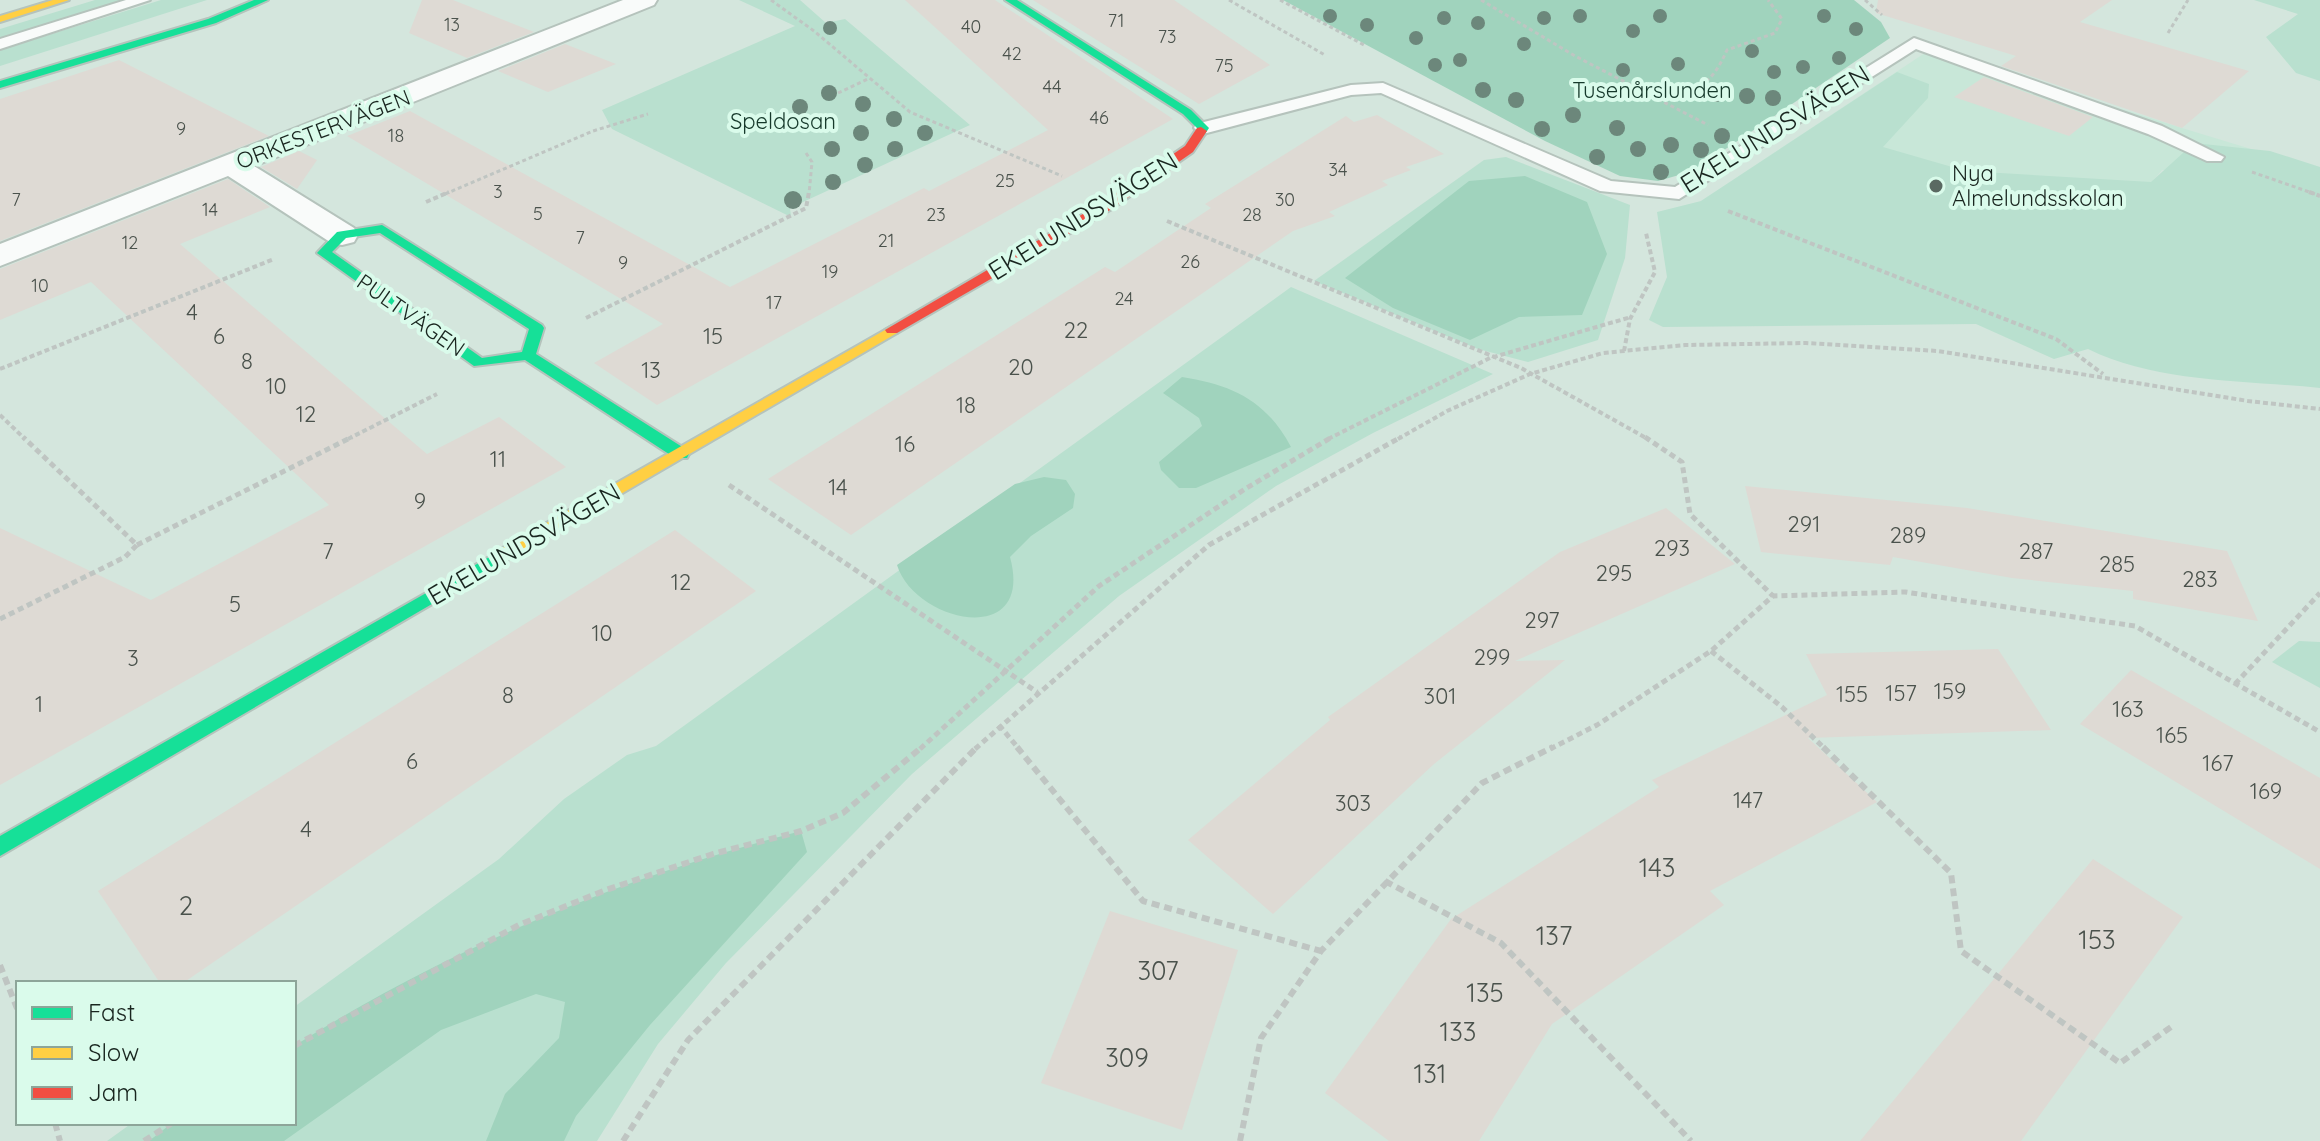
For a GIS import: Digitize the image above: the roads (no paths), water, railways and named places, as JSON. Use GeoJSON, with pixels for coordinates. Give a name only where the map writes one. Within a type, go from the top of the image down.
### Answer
{"type":"FeatureCollection","features":[{"type":"Feature","properties":{"kind":"street"},"geometry":{"type":"LineString","coordinates":[[0,19],[64,0]]}},
{"type":"Feature","properties":{"kind":"street"},"geometry":{"type":"LineString","coordinates":[[0,85],[212,21],[263,0]]}},
{"type":"Feature","properties":{"kind":"street","name":"ORKESTERVÄGEN"},"geometry":{"type":"LineString","coordinates":[[0,256],[645,0]]}},
{"type":"Feature","properties":{"kind":"street"},"geometry":{"type":"LineString","coordinates":[[1010,0],[1187,112],[1203,128]]}},
{"type":"Feature","properties":{"kind":"street","name":"EKELUNDSVÄGEN"},"geometry":{"type":"LineString","coordinates":[[0,847],[1105,207],[1189,149],[1203,128]]}},
{"type":"Feature","properties":{"kind":"street"},"geometry":{"type":"LineString","coordinates":[[231,165],[336,232]]}},
{"type":"Feature","properties":{"kind":"street","name":"PULTVÄGEN"},"geometry":{"type":"LineString","coordinates":[[382,229],[537,328],[532,358],[479,363],[324,253],[336,232],[382,229]]}},
{"type":"Feature","properties":{"kind":"street"},"geometry":{"type":"LineString","coordinates":[[532,358],[681,454]]}},
{"type":"Feature","properties":{"kind":"lane"},"geometry":{"type":"LineString","coordinates":[[0,44],[142,0]]}},
{"type":"Feature","properties":{"kind":"lane","name":"EKELUNDSVÄGEN"},"geometry":{"type":"LineString","coordinates":[[1203,128],[1339,93],[1383,88],[1607,187],[1679,193],[1914,43],[2155,130],[2214,157]]}},
{"type":"Feature","properties":{"kind":"place","name":"Nya Almelundsskolan"},"geometry":{"type":"Point","coordinates":[1936,186]}},
{"type":"Feature","properties":{"kind":"park label","name":"Tusenårslunden"},"geometry":{"type":"Point","coordinates":[1652,90]}},
{"type":"Feature","properties":{"kind":"park label","name":"Speldosan"},"geometry":{"type":"Point","coordinates":[783,121]}}]}
